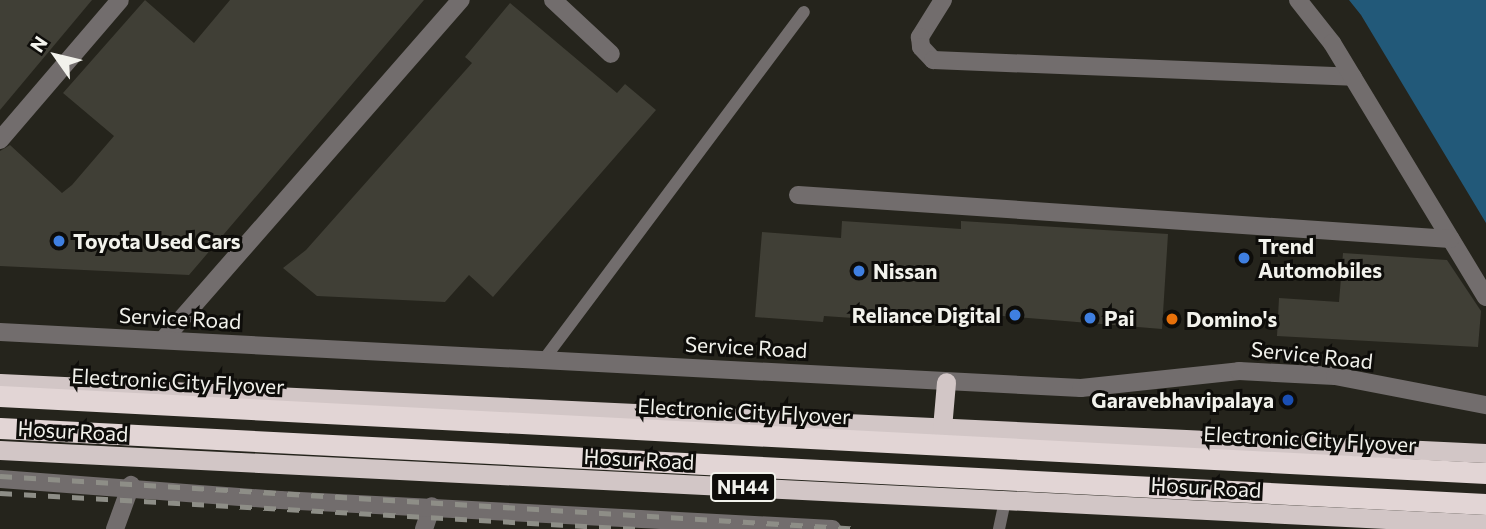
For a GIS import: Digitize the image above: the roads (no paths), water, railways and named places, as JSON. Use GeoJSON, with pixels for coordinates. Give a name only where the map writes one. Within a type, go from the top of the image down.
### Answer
{"type":"FeatureCollection","features":[{"type":"Feature","properties":{"kind":"highway"},"geometry":{"type":"LineString","coordinates":[[942,428],[946,382]]}},
{"type":"Feature","properties":{"kind":"highway"},"geometry":{"type":"LineString","coordinates":[[0,383],[1486,453]]}},
{"type":"Feature","properties":{"kind":"highway","name":"Electronic City Flyover"},"geometry":{"type":"LineString","coordinates":[[0,396],[1486,473]]}},
{"type":"Feature","properties":{"kind":"highway"},"geometry":{"type":"LineString","coordinates":[[0,428],[1486,504]]}},
{"type":"Feature","properties":{"kind":"highway","name":"Hosur Road"},"geometry":{"type":"LineString","coordinates":[[0,450],[1486,524]]}},
{"type":"Feature","properties":{"kind":"street"},"geometry":{"type":"LineString","coordinates":[[0,140],[120,0]]}},
{"type":"Feature","properties":{"kind":"street"},"geometry":{"type":"LineString","coordinates":[[163,340],[461,0]]}},
{"type":"Feature","properties":{"kind":"street"},"geometry":{"type":"LineString","coordinates":[[554,0],[611,54]]}},
{"type":"Feature","properties":{"kind":"street"},"geometry":{"type":"LineString","coordinates":[[943,0],[920,37],[921,47],[933,60],[1353,77]]}},
{"type":"Feature","properties":{"kind":"street"},"geometry":{"type":"LineString","coordinates":[[1298,0],[1353,77],[1486,297]]}},
{"type":"Feature","properties":{"kind":"street"},"geometry":{"type":"LineString","coordinates":[[798,195],[1451,239]]}},
{"type":"Feature","properties":{"kind":"street","name":"Service Road"},"geometry":{"type":"LineString","coordinates":[[0,332],[545,358],[1081,388],[1239,370],[1335,376],[1486,405]]}},
{"type":"Feature","properties":{"kind":"street"},"geometry":{"type":"LineString","coordinates":[[0,479],[131,485],[280,500],[832,529]]}},
{"type":"Feature","properties":{"kind":"street"},"geometry":{"type":"LineString","coordinates":[[115,529],[131,485]]}},
{"type":"Feature","properties":{"kind":"street"},"geometry":{"type":"LineString","coordinates":[[424,529],[432,506]]}},
{"type":"Feature","properties":{"kind":"lane"},"geometry":{"type":"LineString","coordinates":[[545,358],[803,12]]}},
{"type":"Feature","properties":{"kind":"lane"},"geometry":{"type":"LineString","coordinates":[[999,529],[1005,500]]}},
{"type":"Feature","properties":{"kind":"water"},"geometry":{"type":"Polygon","coordinates":[[[1349,0],[1486,0],[1486,223],[1361,15],[1349,0]]]}},
{"type":"Feature","properties":{"kind":"railway"},"geometry":{"type":"LineString","coordinates":[[0,476],[861,529]]}},
{"type":"Feature","properties":{"kind":"railway"},"geometry":{"type":"LineString","coordinates":[[0,493],[638,529]]}},
{"type":"Feature","properties":{"kind":"place","name":"Toyota Used Cars"},"geometry":{"type":"Point","coordinates":[59,241]}},
{"type":"Feature","properties":{"kind":"place","name":"Trend Automobiles"},"geometry":{"type":"Point","coordinates":[1244,258]}},
{"type":"Feature","properties":{"kind":"place","name":"Nissan"},"geometry":{"type":"Point","coordinates":[859,271]}},
{"type":"Feature","properties":{"kind":"place","name":"Reliance Digital"},"geometry":{"type":"Point","coordinates":[1015,315]}},
{"type":"Feature","properties":{"kind":"place","name":"Pai"},"geometry":{"type":"Point","coordinates":[1090,318]}},
{"type":"Feature","properties":{"kind":"place","name":"Domino's"},"geometry":{"type":"Point","coordinates":[1172,319]}},
{"type":"Feature","properties":{"kind":"place","name":"Garavebhavipalaya"},"geometry":{"type":"Point","coordinates":[1288,400]}}]}
